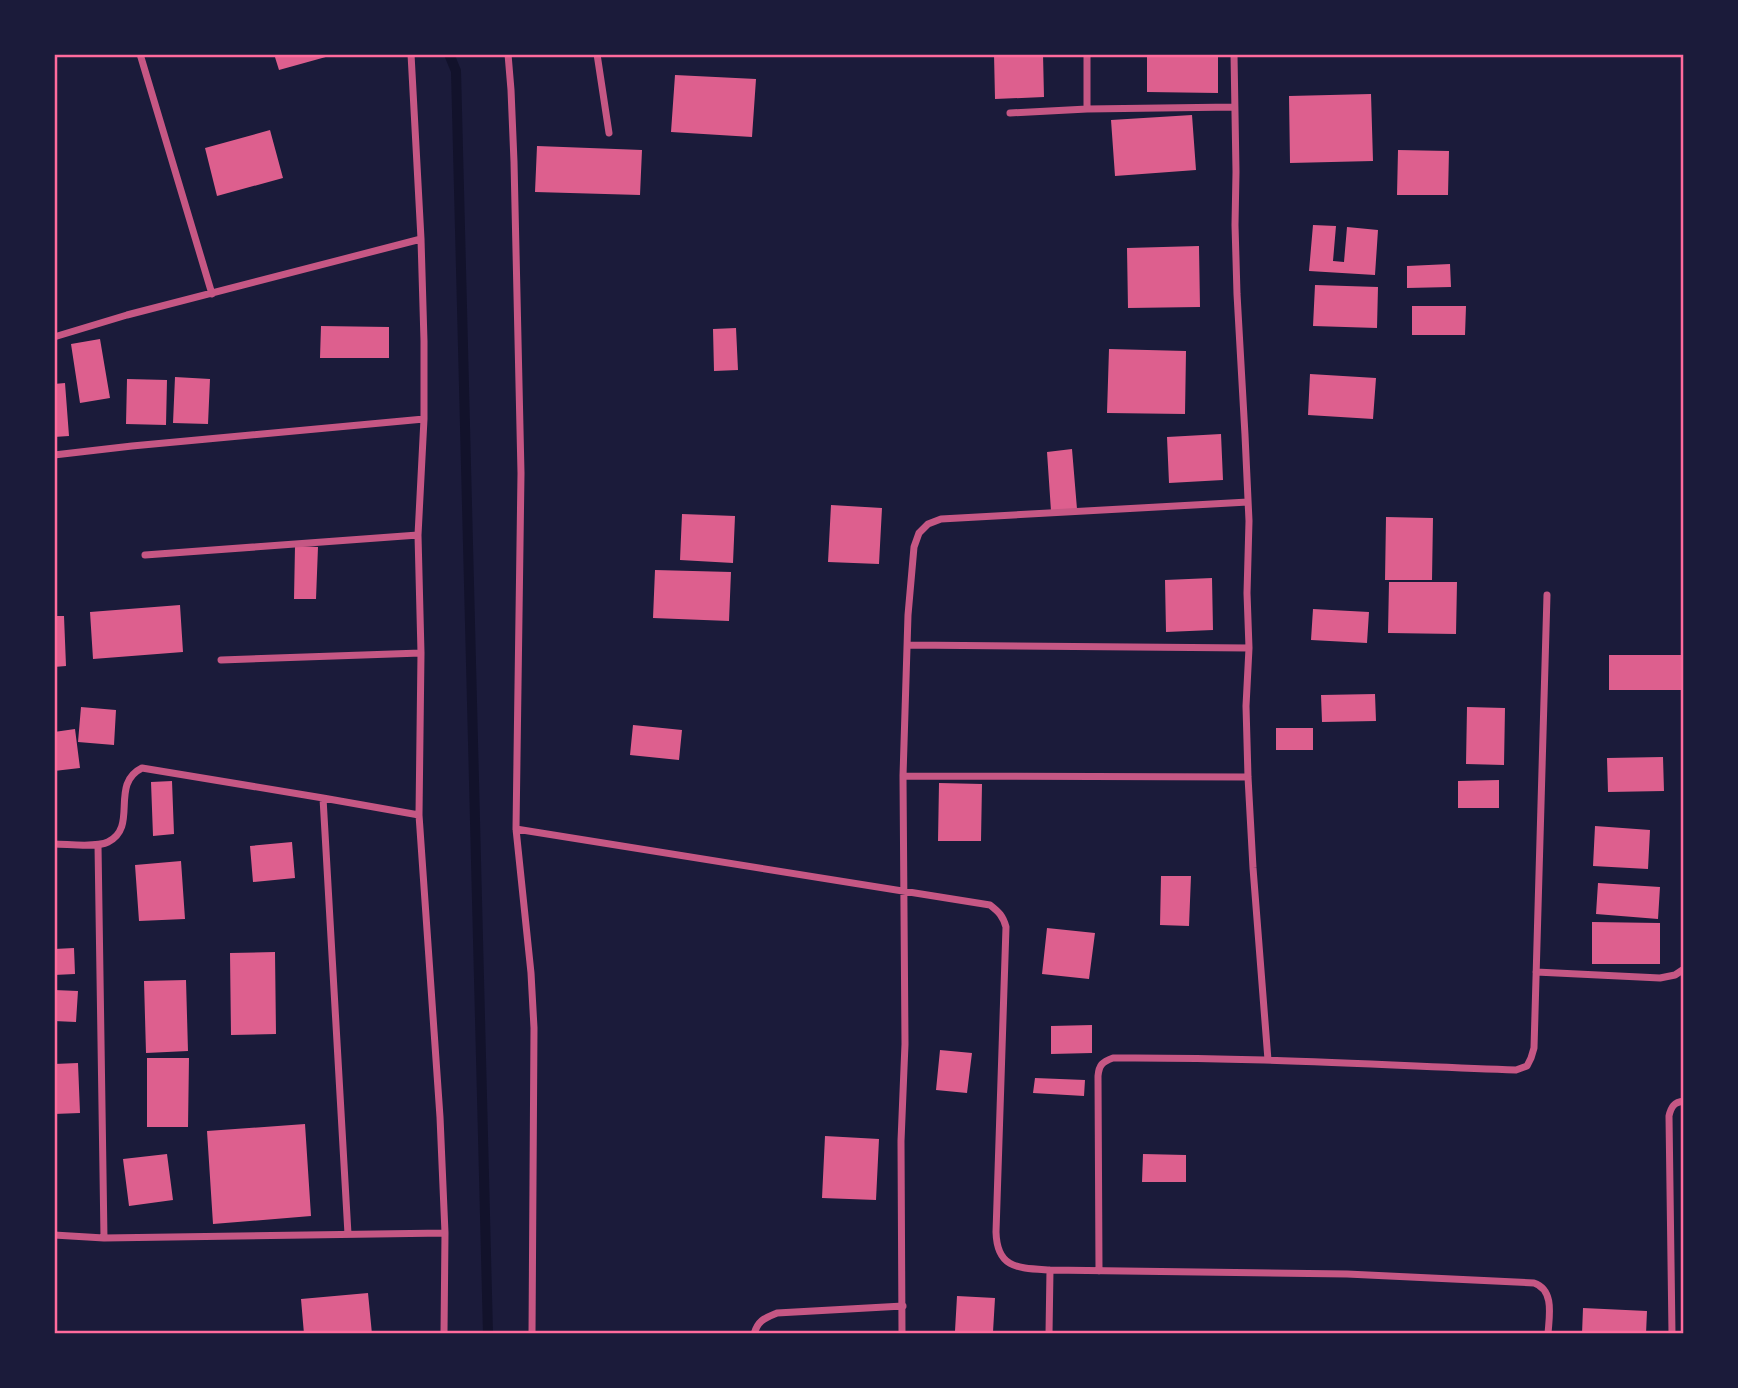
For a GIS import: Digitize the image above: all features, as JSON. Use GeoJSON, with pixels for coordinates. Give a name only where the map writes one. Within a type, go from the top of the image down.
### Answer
{"type":"FeatureCollection","features":[{"type":"Feature","properties":{"kind":"street"},"geometry":{"type":"LineString","coordinates":[[140,54],[212,294]]}},
{"type":"Feature","properties":{"kind":"street"},"geometry":{"type":"LineString","coordinates":[[411,54],[424,341],[424,419],[418,535],[421,653],[419,815],[440,1117],[445,1233],[444,1334]]}},
{"type":"Feature","properties":{"kind":"street"},"geometry":{"type":"LineString","coordinates":[[508,54],[513,138],[521,473],[516,829],[534,1028],[532,1334]]}},
{"type":"Feature","properties":{"kind":"street"},"geometry":{"type":"LineString","coordinates":[[597,54],[609,133]]}},
{"type":"Feature","properties":{"kind":"street"},"geometry":{"type":"LineString","coordinates":[[1087,54],[1087,109]]}},
{"type":"Feature","properties":{"kind":"street"},"geometry":{"type":"LineString","coordinates":[[1234,54],[1237,294],[1248,502],[1248,777],[1268,1060]]}},
{"type":"Feature","properties":{"kind":"street"},"geometry":{"type":"LineString","coordinates":[[1010,113],[1234,107]]}},
{"type":"Feature","properties":{"kind":"street"},"geometry":{"type":"LineString","coordinates":[[54,337],[127,315],[421,239]]}},
{"type":"Feature","properties":{"kind":"street"},"geometry":{"type":"LineString","coordinates":[[54,456],[132,446],[424,419]]}},
{"type":"Feature","properties":{"kind":"street"},"geometry":{"type":"LineString","coordinates":[[902,1334],[901,1141],[905,1044],[903,776],[908,615],[914,547],[919,533],[928,524],[941,519],[1248,502]]}},
{"type":"Feature","properties":{"kind":"street"},"geometry":{"type":"LineString","coordinates":[[145,555],[418,535]]}},
{"type":"Feature","properties":{"kind":"street"},"geometry":{"type":"LineString","coordinates":[[1099,1271],[1098,1076],[1099,1067],[1104,1061],[1113,1058],[1268,1060],[1516,1070],[1527,1066],[1534,1048],[1547,595]]}},
{"type":"Feature","properties":{"kind":"street"},"geometry":{"type":"LineString","coordinates":[[908,645],[1249,648]]}},
{"type":"Feature","properties":{"kind":"street"},"geometry":{"type":"LineString","coordinates":[[221,660],[421,653]]}},
{"type":"Feature","properties":{"kind":"street"},"geometry":{"type":"LineString","coordinates":[[54,844],[107,843],[119,832],[123,822],[127,780],[142,768],[419,815]]}},
{"type":"Feature","properties":{"kind":"street"},"geometry":{"type":"LineString","coordinates":[[903,776],[1248,777]]}},
{"type":"Feature","properties":{"kind":"street"},"geometry":{"type":"LineString","coordinates":[[324,798],[348,1234]]}},
{"type":"Feature","properties":{"kind":"street"},"geometry":{"type":"LineString","coordinates":[[516,829],[990,905],[1003,916],[1006,927],[996,1246],[1007,1262],[1029,1269],[1050,1270],[1347,1274],[1534,1283],[1541,1285],[1549,1301],[1548,1334]]}},
{"type":"Feature","properties":{"kind":"street"},"geometry":{"type":"LineString","coordinates":[[98,845],[104,1238]]}},
{"type":"Feature","properties":{"kind":"street"},"geometry":{"type":"LineString","coordinates":[[1536,972],[1660,978],[1675,975],[1684,969]]}},
{"type":"Feature","properties":{"kind":"street"},"geometry":{"type":"LineString","coordinates":[[1672,1334],[1668,1116],[1671,1107],[1684,1101]]}},
{"type":"Feature","properties":{"kind":"street"},"geometry":{"type":"LineString","coordinates":[[54,1235],[104,1238],[445,1233]]}},
{"type":"Feature","properties":{"kind":"street"},"geometry":{"type":"LineString","coordinates":[[1049,1334],[1050,1270]]}},
{"type":"Feature","properties":{"kind":"street"},"geometry":{"type":"LineString","coordinates":[[754,1334],[764,1318],[778,1313],[903,1306]]}},
{"type":"Feature","properties":{"kind":"building"},"geometry":{"type":"Polygon","coordinates":[[[274,54],[333,54],[333,55],[279,70],[274,54]]]}},
{"type":"Feature","properties":{"kind":"building"},"geometry":{"type":"Polygon","coordinates":[[[994,54],[1043,54],[1044,97],[995,99],[994,54]]]}},
{"type":"Feature","properties":{"kind":"building"},"geometry":{"type":"Polygon","coordinates":[[[1147,54],[1218,54],[1218,93],[1147,92],[1147,54]]]}},
{"type":"Feature","properties":{"kind":"building"},"geometry":{"type":"Polygon","coordinates":[[[675,75],[756,79],[752,137],[671,132],[675,75]]]}},
{"type":"Feature","properties":{"kind":"building"},"geometry":{"type":"Polygon","coordinates":[[[1371,94],[1373,161],[1290,163],[1289,96],[1371,94]]]}},
{"type":"Feature","properties":{"kind":"building"},"geometry":{"type":"Polygon","coordinates":[[[1192,115],[1196,170],[1115,176],[1111,120],[1192,115]]]}},
{"type":"Feature","properties":{"kind":"building"},"geometry":{"type":"Polygon","coordinates":[[[270,130],[283,178],[217,196],[205,148],[270,130]]]}},
{"type":"Feature","properties":{"kind":"building"},"geometry":{"type":"Polygon","coordinates":[[[537,146],[642,150],[640,195],[535,192],[537,146]]]}},
{"type":"Feature","properties":{"kind":"building"},"geometry":{"type":"Polygon","coordinates":[[[1398,150],[1449,151],[1448,195],[1397,195],[1398,150]]]}},
{"type":"Feature","properties":{"kind":"building"},"geometry":{"type":"Polygon","coordinates":[[[1313,225],[1336,226],[1333,261],[1344,262],[1347,227],[1378,230],[1375,275],[1309,271],[1313,225]]]}},
{"type":"Feature","properties":{"kind":"building"},"geometry":{"type":"Polygon","coordinates":[[[1199,246],[1200,307],[1128,308],[1127,248],[1199,246]]]}},
{"type":"Feature","properties":{"kind":"building"},"geometry":{"type":"Polygon","coordinates":[[[1450,264],[1451,287],[1407,288],[1407,266],[1450,264]]]}},
{"type":"Feature","properties":{"kind":"building"},"geometry":{"type":"Polygon","coordinates":[[[1315,285],[1378,287],[1377,328],[1313,326],[1315,285]]]}},
{"type":"Feature","properties":{"kind":"building"},"geometry":{"type":"Polygon","coordinates":[[[1412,306],[1466,306],[1465,335],[1412,335],[1412,306]]]}},
{"type":"Feature","properties":{"kind":"building"},"geometry":{"type":"Polygon","coordinates":[[[321,326],[389,327],[389,358],[320,358],[321,326]]]}},
{"type":"Feature","properties":{"kind":"building"},"geometry":{"type":"Polygon","coordinates":[[[736,328],[738,370],[714,371],[713,329],[736,328]]]}},
{"type":"Feature","properties":{"kind":"building"},"geometry":{"type":"Polygon","coordinates":[[[100,339],[110,398],[80,403],[71,344],[100,339]]]}},
{"type":"Feature","properties":{"kind":"building"},"geometry":{"type":"Polygon","coordinates":[[[1109,349],[1186,351],[1185,414],[1107,413],[1109,349]]]}},
{"type":"Feature","properties":{"kind":"building"},"geometry":{"type":"Polygon","coordinates":[[[1310,374],[1376,378],[1373,419],[1308,415],[1310,374]]]}},
{"type":"Feature","properties":{"kind":"building"},"geometry":{"type":"Polygon","coordinates":[[[175,377],[210,379],[208,424],[173,423],[175,377]]]}},
{"type":"Feature","properties":{"kind":"building"},"geometry":{"type":"Polygon","coordinates":[[[127,379],[167,380],[166,425],[126,424],[127,379]]]}},
{"type":"Feature","properties":{"kind":"building"},"geometry":{"type":"Polygon","coordinates":[[[65,383],[69,436],[54,437],[54,384],[65,383]]]}},
{"type":"Feature","properties":{"kind":"building"},"geometry":{"type":"Polygon","coordinates":[[[1221,434],[1223,480],[1169,483],[1167,437],[1221,434]]]}},
{"type":"Feature","properties":{"kind":"building"},"geometry":{"type":"Polygon","coordinates":[[[1072,449],[1077,509],[1051,511],[1047,452],[1072,449]]]}},
{"type":"Feature","properties":{"kind":"building"},"geometry":{"type":"Polygon","coordinates":[[[831,505],[882,508],[879,564],[828,562],[831,505]]]}},
{"type":"Feature","properties":{"kind":"building"},"geometry":{"type":"Polygon","coordinates":[[[682,514],[735,516],[733,563],[680,560],[682,514]]]}},
{"type":"Feature","properties":{"kind":"building"},"geometry":{"type":"Polygon","coordinates":[[[1386,517],[1433,518],[1432,580],[1385,580],[1386,517]]]}},
{"type":"Feature","properties":{"kind":"building"},"geometry":{"type":"Polygon","coordinates":[[[295,546],[318,547],[316,599],[294,599],[295,546]]]}},
{"type":"Feature","properties":{"kind":"building"},"geometry":{"type":"Polygon","coordinates":[[[655,570],[731,572],[729,621],[653,618],[655,570]]]}},
{"type":"Feature","properties":{"kind":"building"},"geometry":{"type":"Polygon","coordinates":[[[1212,578],[1213,630],[1166,632],[1165,580],[1212,578]]]}},
{"type":"Feature","properties":{"kind":"building"},"geometry":{"type":"Polygon","coordinates":[[[1389,582],[1457,582],[1456,634],[1388,633],[1389,582]]]}},
{"type":"Feature","properties":{"kind":"building"},"geometry":{"type":"Polygon","coordinates":[[[180,605],[183,652],[93,659],[90,612],[180,605]]]}},
{"type":"Feature","properties":{"kind":"building"},"geometry":{"type":"Polygon","coordinates":[[[1313,609],[1369,612],[1367,643],[1311,640],[1313,609]]]}},
{"type":"Feature","properties":{"kind":"building"},"geometry":{"type":"Polygon","coordinates":[[[54,616],[64,616],[66,666],[54,667],[54,616]]]}},
{"type":"Feature","properties":{"kind":"building"},"geometry":{"type":"Polygon","coordinates":[[[1609,655],[1682,655],[1682,690],[1609,690],[1609,655]]]}},
{"type":"Feature","properties":{"kind":"building"},"geometry":{"type":"Polygon","coordinates":[[[1375,694],[1376,721],[1322,722],[1321,695],[1375,694]]]}},
{"type":"Feature","properties":{"kind":"building"},"geometry":{"type":"Polygon","coordinates":[[[81,707],[116,710],[114,745],[78,742],[81,707]]]}},
{"type":"Feature","properties":{"kind":"building"},"geometry":{"type":"Polygon","coordinates":[[[1467,707],[1505,708],[1504,765],[1466,764],[1467,707]]]}},
{"type":"Feature","properties":{"kind":"building"},"geometry":{"type":"Polygon","coordinates":[[[633,725],[682,730],[679,760],[630,755],[633,725]]]}},
{"type":"Feature","properties":{"kind":"building"},"geometry":{"type":"Polygon","coordinates":[[[1276,728],[1313,728],[1313,750],[1276,750],[1276,728]]]}},
{"type":"Feature","properties":{"kind":"building"},"geometry":{"type":"Polygon","coordinates":[[[75,729],[80,768],[54,771],[54,732],[75,729]]]}},
{"type":"Feature","properties":{"kind":"building"},"geometry":{"type":"Polygon","coordinates":[[[1663,757],[1664,791],[1608,792],[1607,758],[1663,757]]]}},
{"type":"Feature","properties":{"kind":"building"},"geometry":{"type":"Polygon","coordinates":[[[1499,780],[1499,808],[1458,808],[1458,781],[1499,780]]]}},
{"type":"Feature","properties":{"kind":"building"},"geometry":{"type":"Polygon","coordinates":[[[172,781],[174,834],[153,836],[151,782],[172,781]]]}},
{"type":"Feature","properties":{"kind":"building"},"geometry":{"type":"Polygon","coordinates":[[[939,783],[982,784],[981,841],[938,841],[939,783]]]}},
{"type":"Feature","properties":{"kind":"building"},"geometry":{"type":"Polygon","coordinates":[[[1595,826],[1650,830],[1648,869],[1593,866],[1595,826]]]}},
{"type":"Feature","properties":{"kind":"building"},"geometry":{"type":"Polygon","coordinates":[[[292,842],[295,878],[253,882],[250,846],[292,842]]]}},
{"type":"Feature","properties":{"kind":"building"},"geometry":{"type":"Polygon","coordinates":[[[181,861],[185,919],[139,921],[135,865],[181,861]]]}},
{"type":"Feature","properties":{"kind":"building"},"geometry":{"type":"Polygon","coordinates":[[[1161,876],[1191,876],[1189,926],[1160,925],[1161,876]]]}},
{"type":"Feature","properties":{"kind":"building"},"geometry":{"type":"Polygon","coordinates":[[[1598,883],[1660,887],[1658,919],[1596,914],[1598,883]]]}},
{"type":"Feature","properties":{"kind":"building"},"geometry":{"type":"Polygon","coordinates":[[[1592,922],[1660,923],[1660,964],[1592,964],[1592,922]]]}},
{"type":"Feature","properties":{"kind":"building"},"geometry":{"type":"Polygon","coordinates":[[[1047,928],[1095,933],[1089,979],[1042,974],[1047,928]]]}},
{"type":"Feature","properties":{"kind":"building"},"geometry":{"type":"Polygon","coordinates":[[[74,948],[75,974],[54,975],[54,949],[74,948]]]}},
{"type":"Feature","properties":{"kind":"building"},"geometry":{"type":"Polygon","coordinates":[[[275,952],[276,1034],[231,1035],[230,953],[275,952]]]}},
{"type":"Feature","properties":{"kind":"building"},"geometry":{"type":"Polygon","coordinates":[[[186,980],[188,1051],[146,1053],[144,981],[186,980]]]}},
{"type":"Feature","properties":{"kind":"building"},"geometry":{"type":"Polygon","coordinates":[[[54,990],[78,991],[76,1022],[54,1021],[54,990]]]}},
{"type":"Feature","properties":{"kind":"building"},"geometry":{"type":"Polygon","coordinates":[[[1092,1025],[1092,1053],[1051,1054],[1051,1026],[1092,1025]]]}},
{"type":"Feature","properties":{"kind":"building"},"geometry":{"type":"Polygon","coordinates":[[[940,1050],[972,1053],[967,1093],[936,1090],[940,1050]]]}},
{"type":"Feature","properties":{"kind":"building"},"geometry":{"type":"Polygon","coordinates":[[[147,1058],[189,1058],[188,1127],[147,1127],[147,1058]]]}},
{"type":"Feature","properties":{"kind":"building"},"geometry":{"type":"Polygon","coordinates":[[[78,1063],[80,1113],[54,1114],[54,1064],[78,1063]]]}},
{"type":"Feature","properties":{"kind":"building"},"geometry":{"type":"Polygon","coordinates":[[[1035,1078],[1085,1080],[1084,1096],[1033,1093],[1035,1078]]]}},
{"type":"Feature","properties":{"kind":"building"},"geometry":{"type":"Polygon","coordinates":[[[305,1124],[311,1216],[213,1224],[207,1131],[305,1124]]]}},
{"type":"Feature","properties":{"kind":"building"},"geometry":{"type":"Polygon","coordinates":[[[825,1136],[879,1139],[876,1200],[822,1198],[825,1136]]]}},
{"type":"Feature","properties":{"kind":"building"},"geometry":{"type":"Polygon","coordinates":[[[167,1154],[173,1200],[129,1206],[123,1159],[167,1154]]]}},
{"type":"Feature","properties":{"kind":"building"},"geometry":{"type":"Polygon","coordinates":[[[1143,1154],[1186,1155],[1186,1182],[1142,1182],[1143,1154]]]}},
{"type":"Feature","properties":{"kind":"building"},"geometry":{"type":"Polygon","coordinates":[[[368,1293],[372,1334],[304,1334],[301,1299],[368,1293]]]}},
{"type":"Feature","properties":{"kind":"building"},"geometry":{"type":"Polygon","coordinates":[[[957,1296],[995,1298],[993,1332],[955,1331],[957,1296]]]}},
{"type":"Feature","properties":{"kind":"building"},"geometry":{"type":"Polygon","coordinates":[[[1583,1308],[1647,1311],[1646,1334],[1582,1334],[1583,1308]]]}},
{"type":"Feature","properties":{"kind":"waterway"},"geometry":{"type":"LineString","coordinates":[[449,54],[456,71],[488,1334]]}}]}
